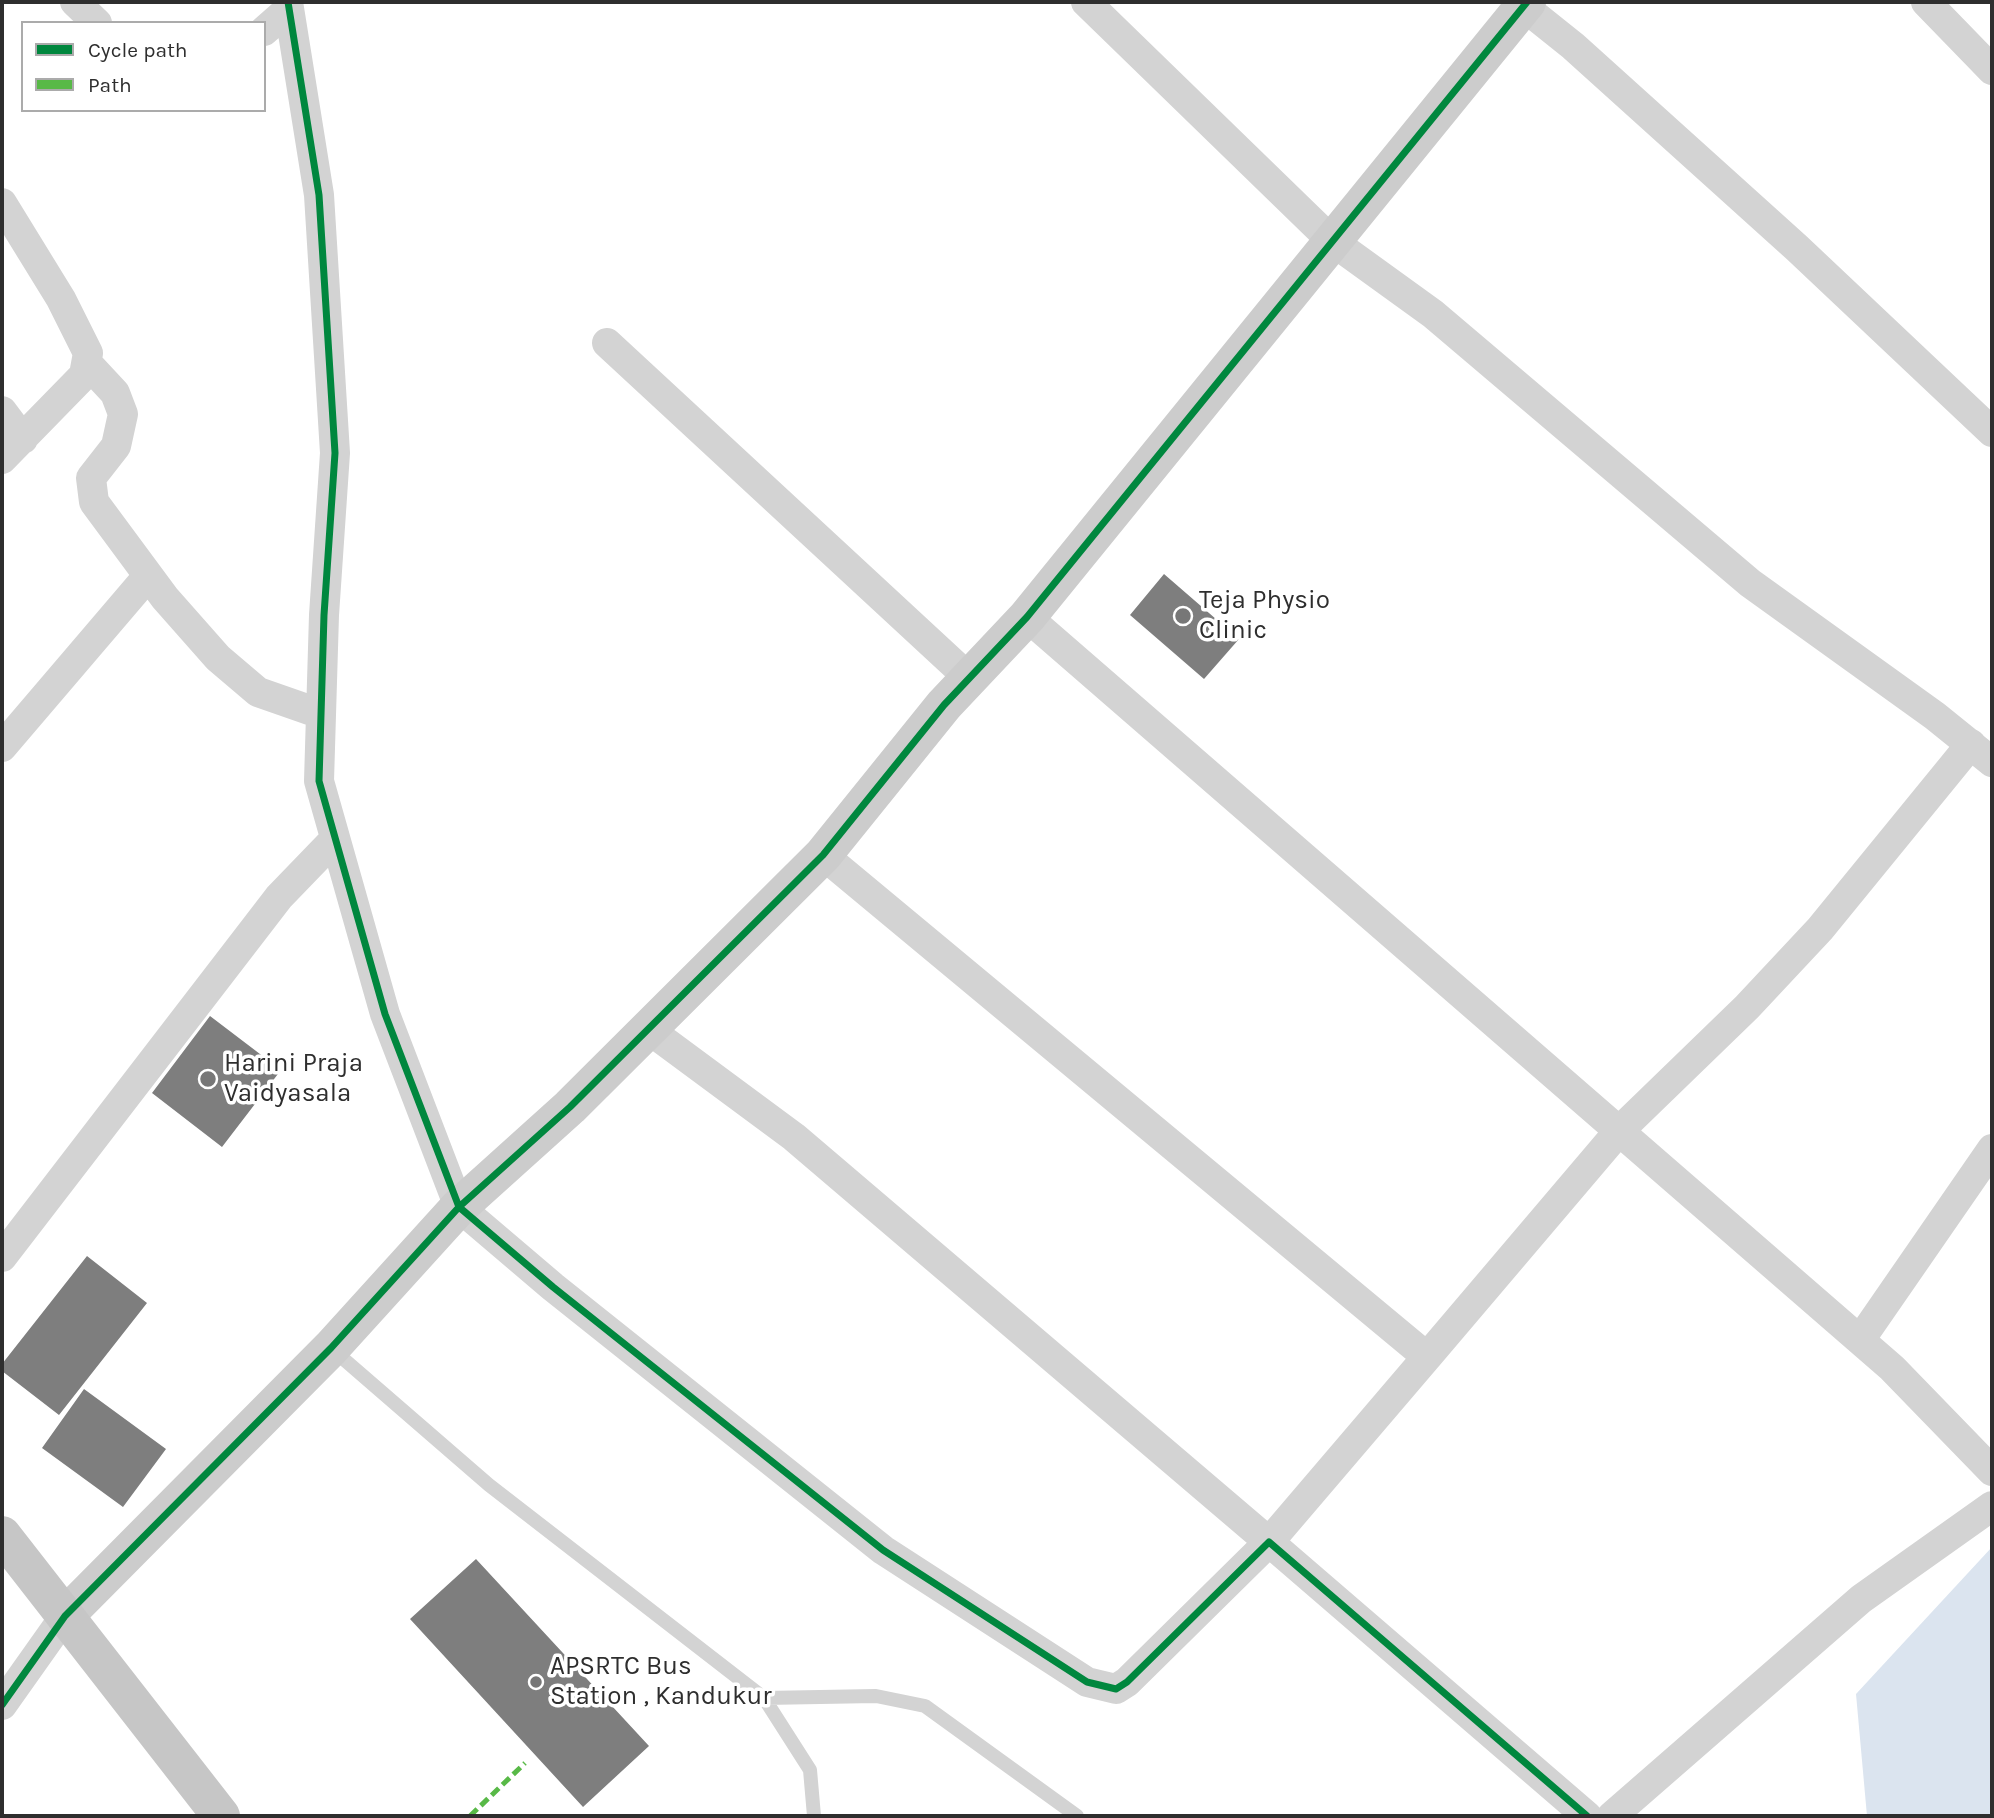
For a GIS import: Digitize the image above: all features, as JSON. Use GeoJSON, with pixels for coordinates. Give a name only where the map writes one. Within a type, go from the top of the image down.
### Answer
{"type":"FeatureCollection","features":[{"type":"Feature","properties":{"kind":"main road"},"geometry":{"type":"LineString","coordinates":[[2,1535],[221,1816]]}},
{"type":"Feature","properties":{"kind":"street"},"geometry":{"type":"LineString","coordinates":[[75,2],[95,21]]}},
{"type":"Feature","properties":{"kind":"street"},"geometry":{"type":"LineString","coordinates":[[288,5],[319,195],[335,453],[318,781],[385,1014],[459,1207],[553,1287],[883,1550],[1087,1682],[1115,1689],[1127,1682],[1269,1542],[1619,1130],[1747,1007],[1981,753],[1750,583],[1433,314],[1332,241],[1086,2]]}},
{"type":"Feature","properties":{"kind":"street"},"geometry":{"type":"LineString","coordinates":[[1926,2],[1992,70]]}},
{"type":"Feature","properties":{"kind":"street"},"geometry":{"type":"LineString","coordinates":[[2,1705],[65,1616],[331,1348],[459,1207],[570,1107],[823,855],[968,678],[1027,617],[1523,3],[1767,221],[1992,432]]}},
{"type":"Feature","properties":{"kind":"street"},"geometry":{"type":"LineString","coordinates":[[266,29],[288,5]]}},
{"type":"Feature","properties":{"kind":"street"},"geometry":{"type":"LineString","coordinates":[[2,203],[61,299],[88,353],[84,375],[2,459]]}},
{"type":"Feature","properties":{"kind":"street"},"geometry":{"type":"LineString","coordinates":[[607,343],[968,678]]}},
{"type":"Feature","properties":{"kind":"street"},"geometry":{"type":"LineString","coordinates":[[88,364],[115,393],[123,414],[116,446],[91,478],[94,502],[148,576],[218,658],[258,692],[321,714]]}},
{"type":"Feature","properties":{"kind":"street"},"geometry":{"type":"LineString","coordinates":[[2,411],[23,439]]}},
{"type":"Feature","properties":{"kind":"street"},"geometry":{"type":"LineString","coordinates":[[2,747],[148,576]]}},
{"type":"Feature","properties":{"kind":"street"},"geometry":{"type":"LineString","coordinates":[[1027,617],[1892,1368],[1992,1471]]}},
{"type":"Feature","properties":{"kind":"street"},"geometry":{"type":"LineString","coordinates":[[2,1257],[279,897],[335,839]]}},
{"type":"Feature","properties":{"kind":"street"},"geometry":{"type":"LineString","coordinates":[[823,855],[1427,1357]]}},
{"type":"Feature","properties":{"kind":"street"},"geometry":{"type":"LineString","coordinates":[[648,1029],[794,1137],[1587,1816]]}},
{"type":"Feature","properties":{"kind":"street"},"geometry":{"type":"LineString","coordinates":[[1860,1340],[1992,1149]]}},
{"type":"Feature","properties":{"kind":"street"},"geometry":{"type":"LineString","coordinates":[[1612,1816],[1861,1599],[1992,1506]]}},
{"type":"Feature","properties":{"kind":"lane"},"geometry":{"type":"LineString","coordinates":[[331,1348],[488,1485],[764,1698],[810,1770],[814,1816]]}},
{"type":"Feature","properties":{"kind":"lane"},"geometry":{"type":"LineString","coordinates":[[764,1698],[876,1696],[925,1706],[1076,1816]]}},
{"type":"Feature","properties":{"kind":"shaded area"},"geometry":{"type":"Polygon","coordinates":[[[1992,1547],[1992,1816],[1867,1816],[1856,1694],[1992,1547]]]}},
{"type":"Feature","properties":{"kind":"building"},"geometry":{"type":"Polygon","coordinates":[[[1164,574],[1239,639],[1204,679],[1130,615],[1164,574]]]}},
{"type":"Feature","properties":{"kind":"building"},"geometry":{"type":"Polygon","coordinates":[[[210,1016],[281,1070],[222,1147],[152,1093],[210,1016]]]}},
{"type":"Feature","properties":{"kind":"building"},"geometry":{"type":"Polygon","coordinates":[[[87,1256],[147,1303],[59,1415],[2,1371],[2,1364],[87,1256]]]}},
{"type":"Feature","properties":{"kind":"building"},"geometry":{"type":"Polygon","coordinates":[[[84,1389],[166,1449],[123,1507],[42,1448],[84,1389]]]}},
{"type":"Feature","properties":{"kind":"building"},"geometry":{"type":"Polygon","coordinates":[[[476,1559],[649,1746],[583,1807],[410,1619],[476,1559]]]}},
{"type":"Feature","properties":{"kind":"marked path"},"geometry":{"type":"LineString","coordinates":[[470,1816],[525,1763]]}},
{"type":"Feature","properties":{"kind":"cycle path"},"geometry":{"type":"LineString","coordinates":[[288,2],[319,195],[335,453],[324,615],[319,781],[385,1014],[459,1207],[553,1287],[883,1550],[1087,1682],[1116,1689],[1127,1682],[1269,1542],[1587,1816]]}},
{"type":"Feature","properties":{"kind":"cycle path"},"geometry":{"type":"LineString","coordinates":[[2,1705],[65,1616],[331,1348],[459,1207],[570,1107],[823,855],[944,705],[1027,617],[1527,2]]}},
{"type":"Feature","properties":{"kind":"place","name":"Teja Physio Clinic"},"geometry":{"type":"Point","coordinates":[1183,616]}},
{"type":"Feature","properties":{"kind":"place","name":"Harini Praja Vaidyasala"},"geometry":{"type":"Point","coordinates":[208,1079]}},
{"type":"Feature","properties":{"kind":"place","name":"APSRTC Bus Station , Kandukur"},"geometry":{"type":"Point","coordinates":[536,1682]}}]}
